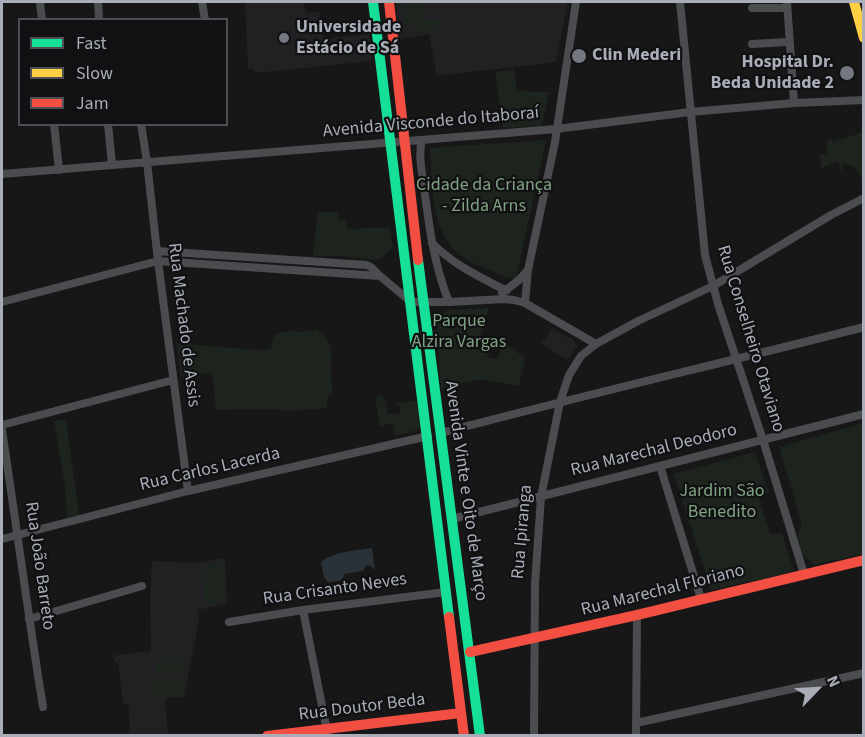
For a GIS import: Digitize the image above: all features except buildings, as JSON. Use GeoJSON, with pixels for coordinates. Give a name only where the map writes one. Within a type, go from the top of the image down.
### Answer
{"type":"FeatureCollection","features":[{"type":"Feature","properties":{"kind":"main road","name":"Avenida Vinte e Oito de Março"},"geometry":{"type":"LineString","coordinates":[[373,2],[464,735]]}},
{"type":"Feature","properties":{"kind":"main road","name":"Avenida Vinte e Oito de Março"},"geometry":{"type":"LineString","coordinates":[[389,2],[423,302],[480,735]]}},
{"type":"Feature","properties":{"kind":"main road"},"geometry":{"type":"LineString","coordinates":[[854,2],[864,38]]}},
{"type":"Feature","properties":{"kind":"main road","name":"Rua Marechal Floriano"},"geometry":{"type":"LineString","coordinates":[[453,656],[637,615],[864,560]]}},
{"type":"Feature","properties":{"kind":"main road","name":"Rua Doutor Beda"},"geometry":{"type":"LineString","coordinates":[[267,735],[327,732],[461,713]]}},
{"type":"Feature","properties":{"kind":"street"},"geometry":{"type":"LineString","coordinates":[[40,2],[42,18]]}},
{"type":"Feature","properties":{"kind":"street"},"geometry":{"type":"LineString","coordinates":[[98,2],[99,18]]}},
{"type":"Feature","properties":{"kind":"street"},"geometry":{"type":"LineString","coordinates":[[202,2],[205,18]]}},
{"type":"Feature","properties":{"kind":"street"},"geometry":{"type":"LineString","coordinates":[[525,303],[528,270],[556,129],[576,2]]}},
{"type":"Feature","properties":{"kind":"street","name":"Rua Conselheiro Otaviano"},"geometry":{"type":"LineString","coordinates":[[680,2],[705,255],[804,574]]}},
{"type":"Feature","properties":{"kind":"street"},"geometry":{"type":"LineString","coordinates":[[752,8],[787,4],[794,103]]}},
{"type":"Feature","properties":{"kind":"street"},"geometry":{"type":"LineString","coordinates":[[752,44],[789,42]]}},
{"type":"Feature","properties":{"kind":"street","name":"Avenida Visconde do Itaboraí"},"geometry":{"type":"LineString","coordinates":[[2,174],[556,129],[690,112],[794,103],[864,100]]}},
{"type":"Feature","properties":{"kind":"street"},"geometry":{"type":"LineString","coordinates":[[54,126],[59,170]]}},
{"type":"Feature","properties":{"kind":"street"},"geometry":{"type":"LineString","coordinates":[[108,126],[112,165]]}},
{"type":"Feature","properties":{"kind":"street","name":"Rua Machado de Assis"},"geometry":{"type":"LineString","coordinates":[[141,126],[188,491]]}},
{"type":"Feature","properties":{"kind":"street"},"geometry":{"type":"LineString","coordinates":[[422,140],[421,160],[432,242],[449,302]]}},
{"type":"Feature","properties":{"kind":"street","name":"Rua Ipiranga"},"geometry":{"type":"LineString","coordinates":[[534,735],[535,584],[541,497],[560,402],[569,375],[581,356],[596,344],[638,321],[713,286],[831,214],[864,198]]}},
{"type":"Feature","properties":{"kind":"street"},"geometry":{"type":"LineString","coordinates":[[432,242],[449,258],[475,276],[507,290]]}},
{"type":"Feature","properties":{"kind":"street"},"geometry":{"type":"LineString","coordinates":[[2,302],[157,256],[282,265],[367,265],[411,302],[514,300],[525,303],[596,344]]}},
{"type":"Feature","properties":{"kind":"street"},"geometry":{"type":"LineString","coordinates":[[485,300],[507,290],[528,270]]}},
{"type":"Feature","properties":{"kind":"street"},"geometry":{"type":"LineString","coordinates":[[441,433],[864,327]]}},
{"type":"Feature","properties":{"kind":"street"},"geometry":{"type":"LineString","coordinates":[[2,425],[173,380]]}},
{"type":"Feature","properties":{"kind":"street","name":"Rua Marechal Deodoro"},"geometry":{"type":"LineString","coordinates":[[452,519],[864,414]]}},
{"type":"Feature","properties":{"kind":"street","name":"Rua João Barreto"},"geometry":{"type":"LineString","coordinates":[[2,430],[43,707]]}},
{"type":"Feature","properties":{"kind":"street","name":"Rua Carlos Lacerda"},"geometry":{"type":"LineString","coordinates":[[2,539],[188,491],[428,436]]}},
{"type":"Feature","properties":{"kind":"street"},"geometry":{"type":"LineString","coordinates":[[660,466],[701,599]]}},
{"type":"Feature","properties":{"kind":"street"},"geometry":{"type":"LineString","coordinates":[[29,619],[142,586]]}},
{"type":"Feature","properties":{"kind":"street","name":"Rua Crisanto Neves"},"geometry":{"type":"LineString","coordinates":[[229,622],[446,592]]}},
{"type":"Feature","properties":{"kind":"street"},"geometry":{"type":"LineString","coordinates":[[303,610],[327,732]]}},
{"type":"Feature","properties":{"kind":"street"},"geometry":{"type":"LineString","coordinates":[[636,735],[637,615]]}},
{"type":"Feature","properties":{"kind":"street"},"geometry":{"type":"LineString","coordinates":[[636,723],[864,674]]}},
{"type":"Feature","properties":{"kind":"shaded area","name":"Universidade Estácio de Sá"},"geometry":{"type":"Polygon","coordinates":[[[245,2],[304,2],[306,13],[319,12],[323,39],[369,34],[372,61],[255,73],[254,69],[248,69],[245,2]]]}},
{"type":"Feature","properties":{"kind":"shaded area"},"geometry":{"type":"Polygon","coordinates":[[[396,2],[568,2],[556,62],[437,76],[429,34],[400,39],[396,2]]]}},
{"type":"Feature","properties":{"kind":"shaded area"},"geometry":{"type":"Polygon","coordinates":[[[552,328],[571,338],[578,345],[568,360],[541,344],[552,328]]]}},
{"type":"Feature","properties":{"kind":"shaded area"},"geometry":{"type":"Polygon","coordinates":[[[372,548],[375,570],[366,565],[363,571],[344,574],[339,581],[328,582],[324,577],[321,563],[325,559],[345,552],[372,548]]]}},
{"type":"Feature","properties":{"kind":"shaded area"},"geometry":{"type":"Polygon","coordinates":[[[225,558],[227,603],[198,610],[199,620],[184,697],[172,697],[165,700],[168,735],[129,735],[129,705],[123,704],[118,662],[115,663],[112,656],[151,651],[152,561],[198,563],[225,558]]]}},
{"type":"Feature","properties":{"kind":"green space"},"geometry":{"type":"Polygon","coordinates":[[[401,2],[424,2],[423,20],[445,22],[443,25],[430,29],[429,33],[419,34],[416,23],[404,24],[401,2]]]}},
{"type":"Feature","properties":{"kind":"green space"},"geometry":{"type":"Polygon","coordinates":[[[514,69],[517,91],[549,92],[542,124],[538,126],[503,128],[495,72],[514,69]]]}},
{"type":"Feature","properties":{"kind":"green space"},"geometry":{"type":"Polygon","coordinates":[[[863,132],[863,181],[856,169],[848,164],[844,164],[841,172],[838,161],[821,168],[820,155],[827,153],[827,140],[832,139],[834,144],[835,141],[863,132]]]}},
{"type":"Feature","properties":{"kind":"green space","name":"Cidade da Criança - Zilda Arns"},"geometry":{"type":"Polygon","coordinates":[[[546,140],[516,279],[496,273],[459,255],[441,229],[437,216],[432,189],[430,148],[546,140]]]}},
{"type":"Feature","properties":{"kind":"green space"},"geometry":{"type":"Polygon","coordinates":[[[318,212],[338,212],[340,221],[345,219],[348,229],[390,227],[393,247],[381,259],[376,260],[313,256],[318,212]]]}},
{"type":"Feature","properties":{"kind":"green space","name":"Parque Alzira Vargas"},"geometry":{"type":"Polygon","coordinates":[[[489,308],[478,345],[480,351],[488,351],[489,358],[498,359],[503,341],[525,358],[519,386],[477,380],[441,388],[436,320],[447,310],[489,308]]]}},
{"type":"Feature","properties":{"kind":"green space"},"geometry":{"type":"Polygon","coordinates":[[[316,330],[327,340],[331,349],[333,392],[327,398],[327,408],[290,411],[216,410],[212,372],[181,377],[177,343],[264,350],[271,348],[273,338],[280,333],[316,330]]]}},
{"type":"Feature","properties":{"kind":"green space"},"geometry":{"type":"Polygon","coordinates":[[[382,395],[388,414],[399,414],[401,408],[396,404],[417,402],[420,426],[418,430],[395,436],[393,429],[395,423],[380,426],[375,397],[382,395]]]}},
{"type":"Feature","properties":{"kind":"green space"},"geometry":{"type":"Polygon","coordinates":[[[66,419],[79,515],[67,517],[65,487],[54,421],[66,419]]]}},
{"type":"Feature","properties":{"kind":"green space","name":"Jardim São Benedito"},"geometry":{"type":"Polygon","coordinates":[[[863,423],[863,554],[813,565],[799,546],[798,535],[802,525],[779,447],[863,423]]]}},
{"type":"Feature","properties":{"kind":"green space","name":"Jardim São Benedito"},"geometry":{"type":"Polygon","coordinates":[[[755,452],[769,493],[759,499],[770,534],[782,533],[794,572],[711,590],[674,474],[755,452]]]}},
{"type":"Feature","properties":{"kind":"green space"},"geometry":{"type":"Polygon","coordinates":[[[223,564],[226,602],[204,605],[202,565],[223,564]]]}},
{"type":"Feature","properties":{"kind":"green space"},"geometry":{"type":"Polygon","coordinates":[[[157,658],[186,659],[186,674],[155,673],[157,658]]]}},
{"type":"Feature","properties":{"kind":"green space"},"geometry":{"type":"Polygon","coordinates":[[[150,679],[182,679],[184,697],[150,695],[150,679]]]}},
{"type":"Feature","properties":{"kind":"traffic: fast"},"geometry":{"type":"LineString","coordinates":[[373,2],[449,617]]}},
{"type":"Feature","properties":{"kind":"traffic: fast"},"geometry":{"type":"LineString","coordinates":[[418,260],[480,736]]}},
{"type":"Feature","properties":{"kind":"traffic: slow"},"geometry":{"type":"LineString","coordinates":[[854,2],[864,38]]}},
{"type":"Feature","properties":{"kind":"traffic: jam"},"geometry":{"type":"LineString","coordinates":[[389,2],[418,260]]}},
{"type":"Feature","properties":{"kind":"traffic: jam"},"geometry":{"type":"LineString","coordinates":[[470,652],[637,615],[864,560]]}},
{"type":"Feature","properties":{"kind":"traffic: jam"},"geometry":{"type":"LineString","coordinates":[[449,617],[464,736]]}},
{"type":"Feature","properties":{"kind":"traffic: jam"},"geometry":{"type":"LineString","coordinates":[[267,736],[461,713]]}},
{"type":"Feature","properties":{"kind":"place","name":"Universidade Estácio de Sá"},"geometry":{"type":"Point","coordinates":[284,38]}},
{"type":"Feature","properties":{"kind":"place","name":"Clin Mederi"},"geometry":{"type":"Point","coordinates":[579,56]}},
{"type":"Feature","properties":{"kind":"place","name":"Hospital Dr. Beda Unidade 2"},"geometry":{"type":"Point","coordinates":[847,73]}}]}
